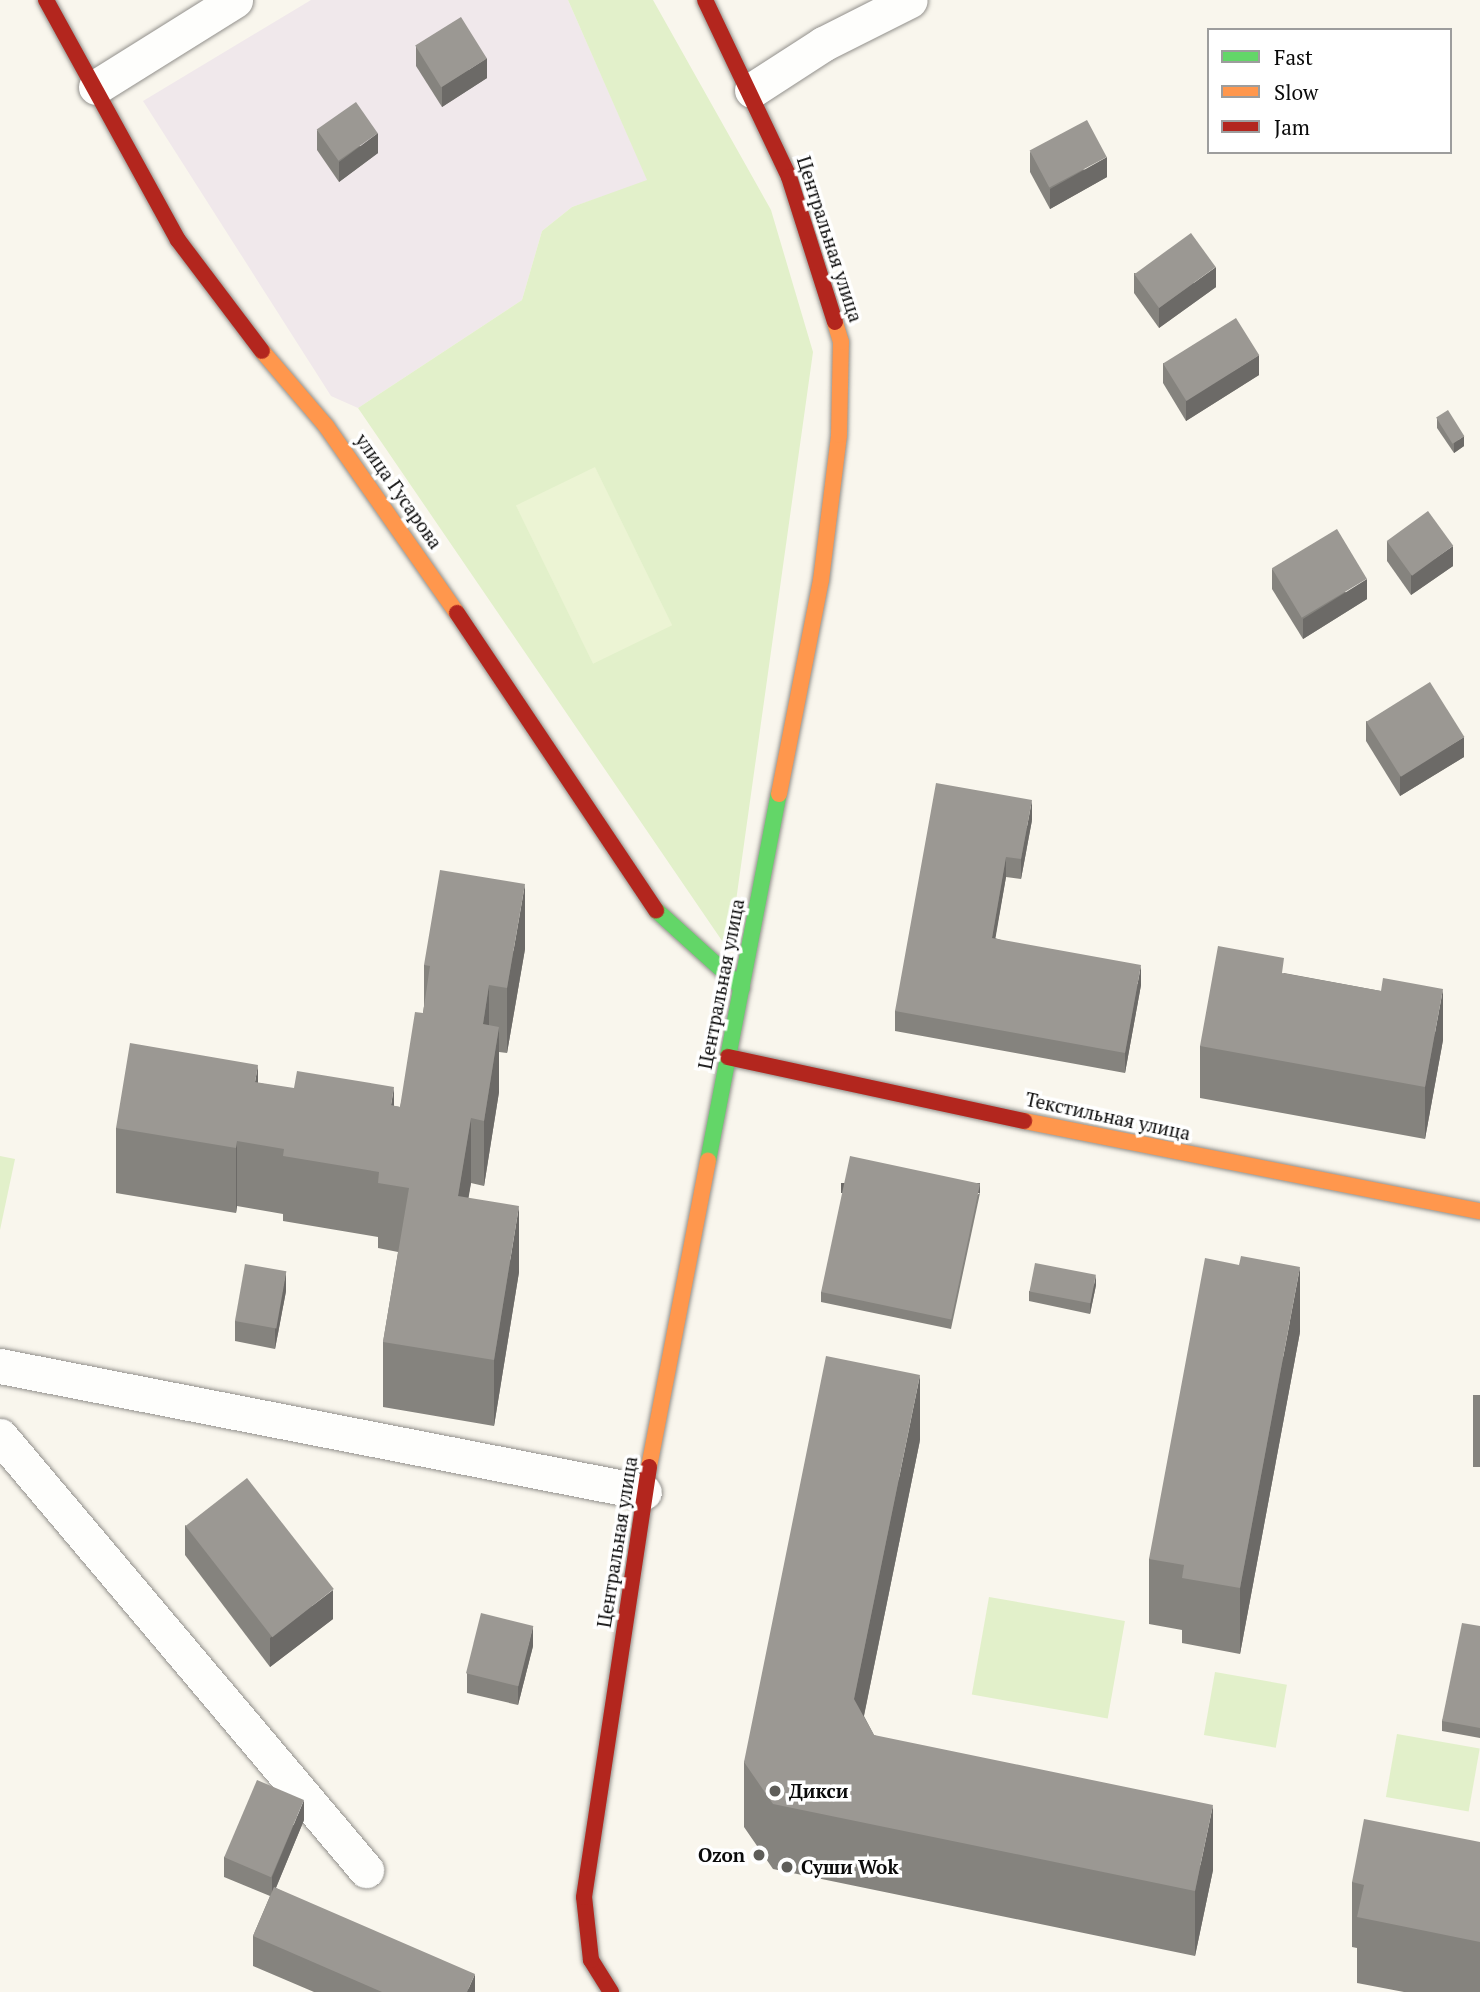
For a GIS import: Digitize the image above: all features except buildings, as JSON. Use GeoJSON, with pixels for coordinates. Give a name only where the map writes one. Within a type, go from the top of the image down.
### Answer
{"type":"FeatureCollection","features":[{"type":"Feature","properties":{"kind":"main road","name":"улица Гусарова"},"geometry":{"type":"LineString","coordinates":[[46,0],[178,240],[265,356],[326,426],[399,526],[660,916],[742,988]]}},
{"type":"Feature","properties":{"kind":"main road","name":"Центральная улица"},"geometry":{"type":"LineString","coordinates":[[611,1992],[591,1959],[584,1897],[644,1492],[821,580],[839,435],[841,342],[789,177],[752,90],[705,0]]}},
{"type":"Feature","properties":{"kind":"main road","name":"Текстильная улица"},"geometry":{"type":"LineString","coordinates":[[728,1056],[1132,1144],[1480,1210]]}},
{"type":"Feature","properties":{"kind":"main road"},"geometry":{"type":"LineString","coordinates":[[586,1981],[591,1959]]}},
{"type":"Feature","properties":{"kind":"street"},"geometry":{"type":"LineString","coordinates":[[96,87],[234,0]]}},
{"type":"Feature","properties":{"kind":"street"},"geometry":{"type":"LineString","coordinates":[[752,90],[823,44],[910,0]]}},
{"type":"Feature","properties":{"kind":"street"},"geometry":{"type":"LineString","coordinates":[[0,1366],[644,1492]]}},
{"type":"Feature","properties":{"kind":"street"},"geometry":{"type":"LineString","coordinates":[[0,1436],[177,1640],[366,1870]]}},
{"type":"Feature","properties":{"kind":"shaded area"},"geometry":{"type":"Polygon","coordinates":[[[311,0],[568,0],[648,181],[572,207],[542,231],[522,300],[358,408],[331,396],[143,101],[311,0]]]}},
{"type":"Feature","properties":{"kind":"green space"},"geometry":{"type":"Polygon","coordinates":[[[568,0],[653,0],[771,210],[813,352],[729,951],[358,408],[522,300],[542,231],[572,207],[647,180],[568,0]]]}},
{"type":"Feature","properties":{"kind":"green space"},"geometry":{"type":"Polygon","coordinates":[[[595,467],[672,625],[593,664],[516,506],[595,467]]]}},
{"type":"Feature","properties":{"kind":"green space"},"geometry":{"type":"Polygon","coordinates":[[[0,1156],[15,1159],[0,1230],[0,1156]]]}},
{"type":"Feature","properties":{"kind":"green space"},"geometry":{"type":"Polygon","coordinates":[[[989,1597],[1125,1621],[1108,1718],[972,1694],[989,1597]]]}},
{"type":"Feature","properties":{"kind":"green space"},"geometry":{"type":"Polygon","coordinates":[[[1215,1672],[1287,1685],[1276,1748],[1204,1735],[1215,1672]]]}},
{"type":"Feature","properties":{"kind":"green space"},"geometry":{"type":"Polygon","coordinates":[[[1397,1734],[1480,1749],[1469,1812],[1386,1797],[1397,1734]]]}},
{"type":"Feature","properties":{"kind":"traffic: fast"},"geometry":{"type":"LineString","coordinates":[[708,1161],[779,794]]}},
{"type":"Feature","properties":{"kind":"traffic: fast"},"geometry":{"type":"LineString","coordinates":[[656,910],[742,988]]}},
{"type":"Feature","properties":{"kind":"traffic: slow"},"geometry":{"type":"LineString","coordinates":[[779,794],[821,580],[839,435],[841,342],[835,322]]}},
{"type":"Feature","properties":{"kind":"traffic: slow"},"geometry":{"type":"LineString","coordinates":[[262,351],[326,426],[457,613]]}},
{"type":"Feature","properties":{"kind":"traffic: slow"},"geometry":{"type":"LineString","coordinates":[[1024,1121],[1480,1211]]}},
{"type":"Feature","properties":{"kind":"traffic: slow"},"geometry":{"type":"LineString","coordinates":[[649,1467],[708,1161]]}},
{"type":"Feature","properties":{"kind":"traffic: jam"},"geometry":{"type":"LineString","coordinates":[[46,0],[178,240],[262,351]]}},
{"type":"Feature","properties":{"kind":"traffic: jam"},"geometry":{"type":"LineString","coordinates":[[705,0],[789,177],[835,322]]}},
{"type":"Feature","properties":{"kind":"traffic: jam"},"geometry":{"type":"LineString","coordinates":[[457,613],[656,910]]}},
{"type":"Feature","properties":{"kind":"traffic: jam"},"geometry":{"type":"LineString","coordinates":[[728,1057],[1024,1121]]}},
{"type":"Feature","properties":{"kind":"traffic: jam"},"geometry":{"type":"LineString","coordinates":[[611,1992],[591,1960],[584,1897],[649,1467]]}},
{"type":"Feature","properties":{"kind":"place","name":"Дикси"},"geometry":{"type":"Point","coordinates":[775,1791]}},
{"type":"Feature","properties":{"kind":"place","name":"Ozon"},"geometry":{"type":"Point","coordinates":[759,1855]}},
{"type":"Feature","properties":{"kind":"place","name":"Суши Wok"},"geometry":{"type":"Point","coordinates":[787,1867]}}]}
